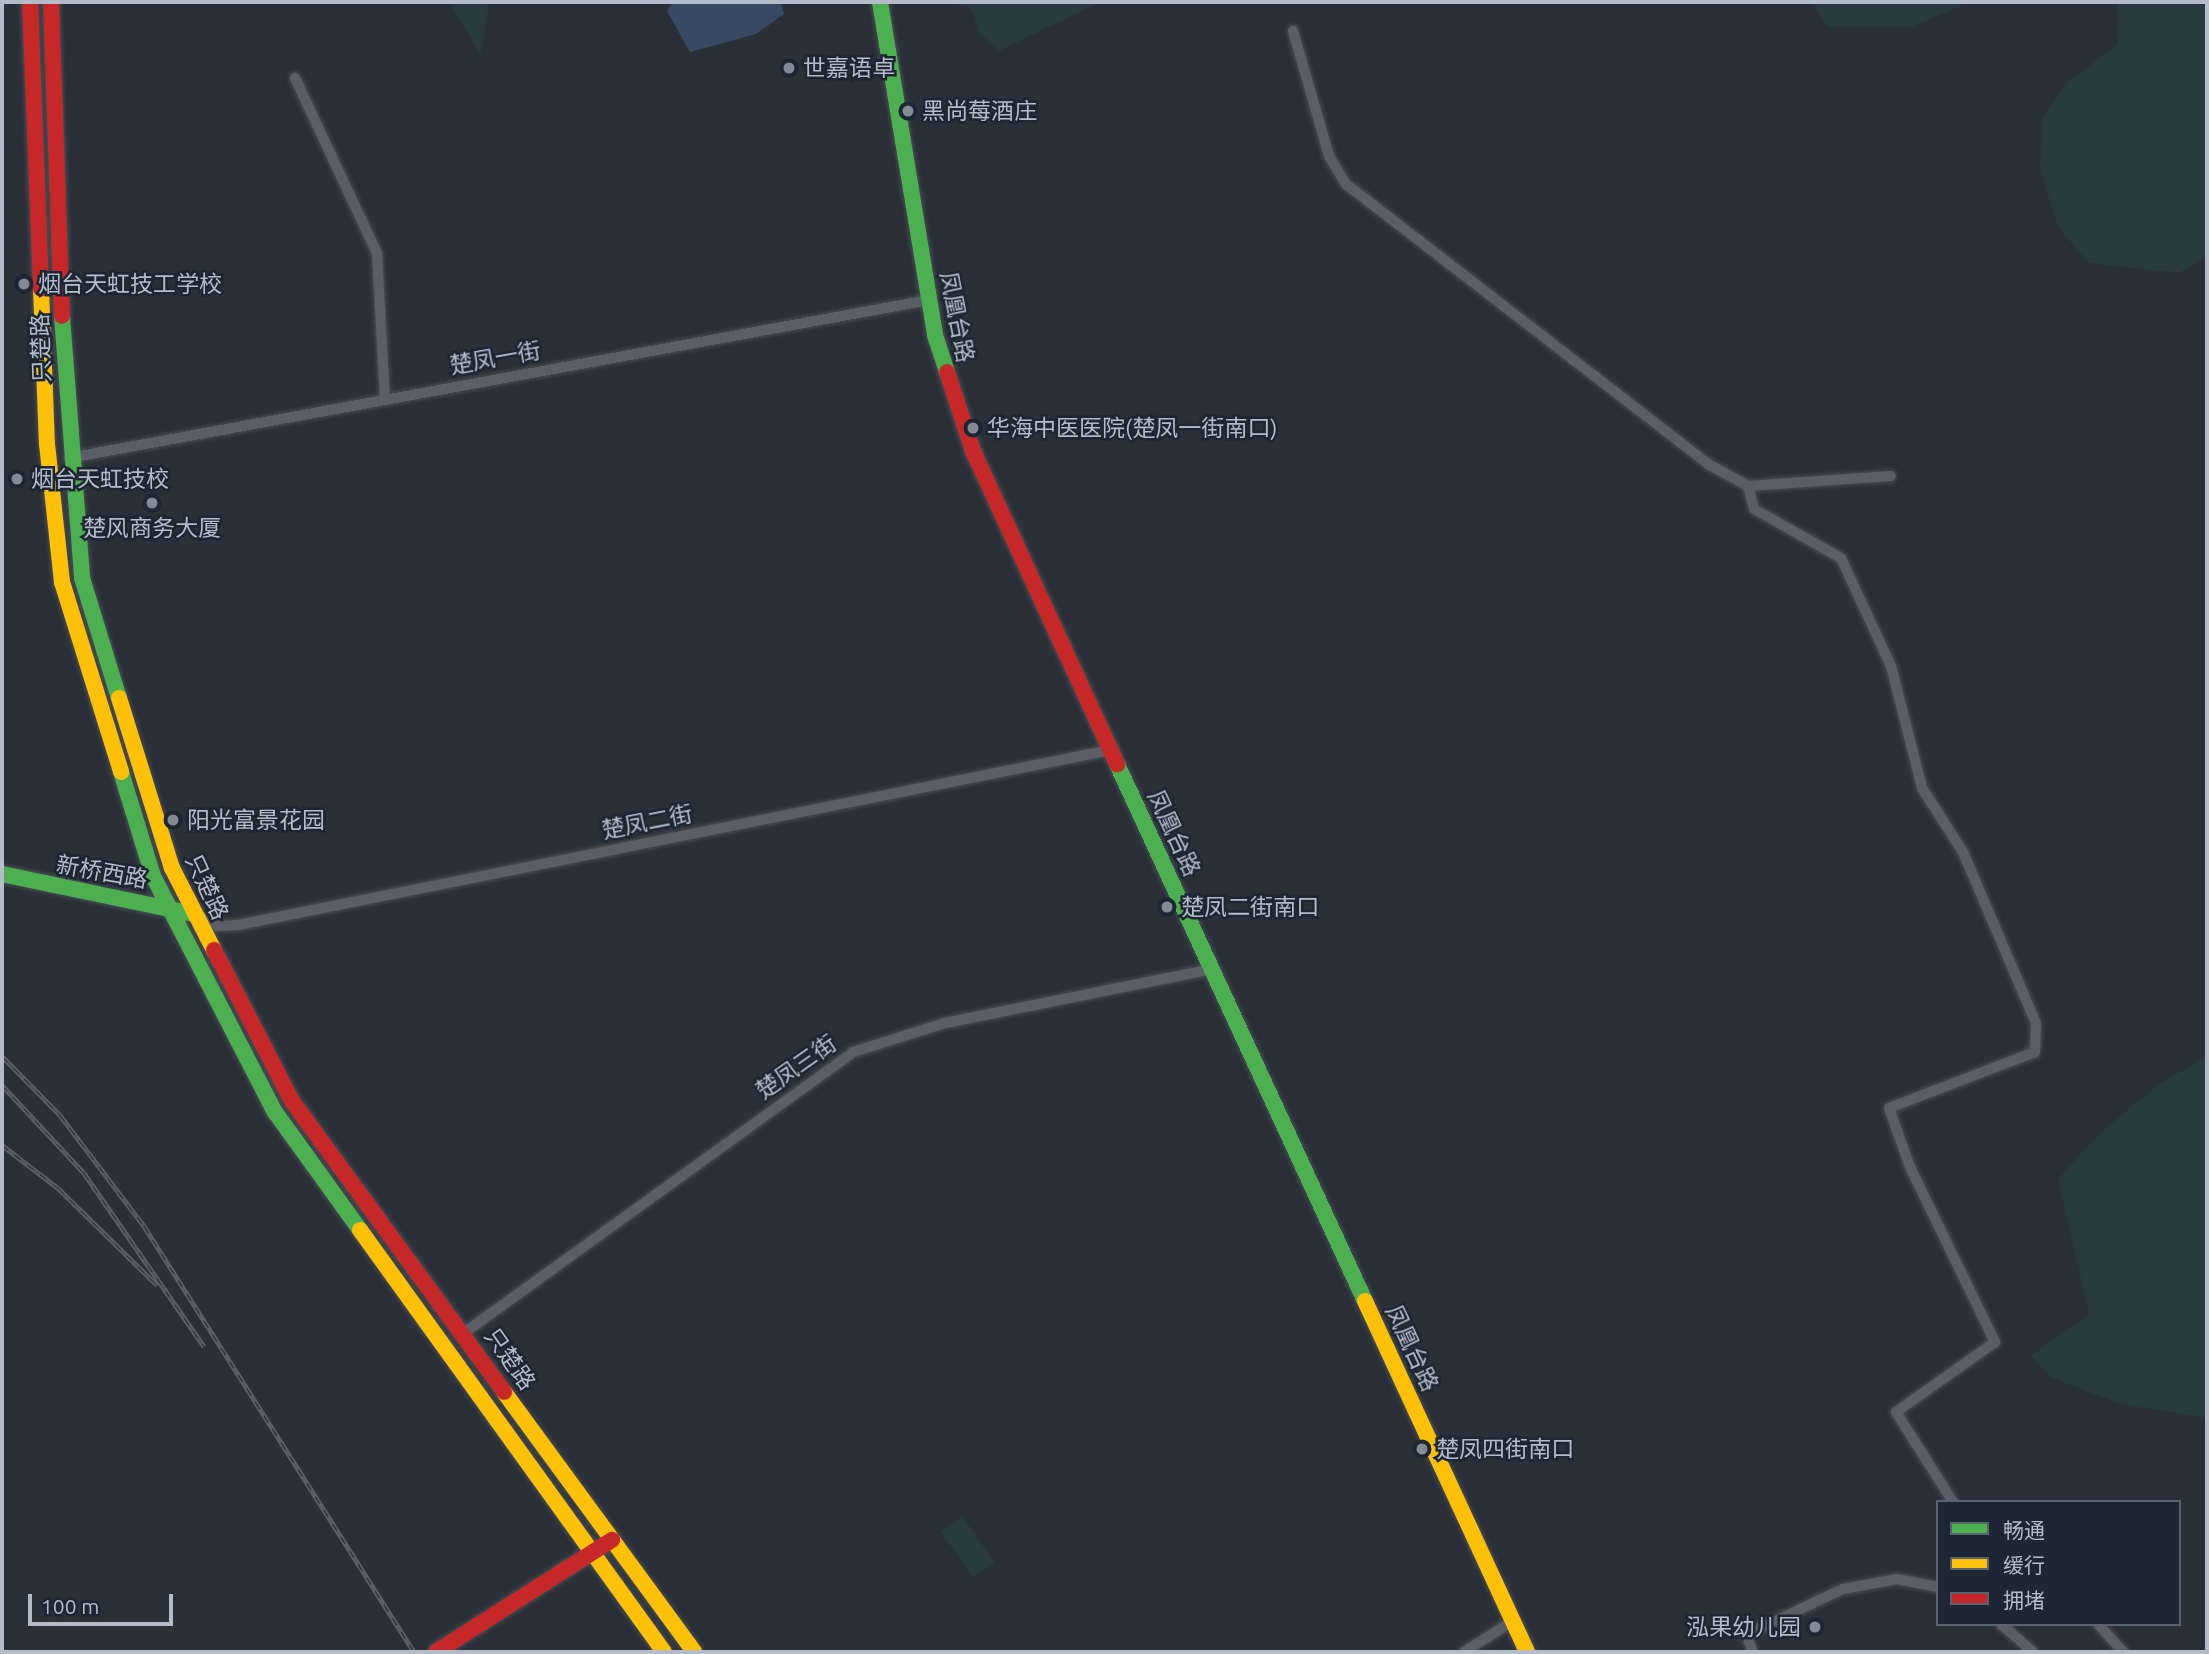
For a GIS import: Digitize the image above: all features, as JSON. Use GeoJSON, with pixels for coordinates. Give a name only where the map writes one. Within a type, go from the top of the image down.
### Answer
{"type":"FeatureCollection","features":[{"type":"Feature","properties":{"kind":"main road","name":"只楚路"},"geometry":{"type":"LineString","coordinates":[[30,2],[47,444],[62,582],[94,700],[168,905],[275,1112],[664,1652]]}},
{"type":"Feature","properties":{"kind":"main road","name":"只楚路"},"geometry":{"type":"LineString","coordinates":[[51,2],[69,458],[82,578],[113,694],[194,914],[292,1101],[464,1333],[694,1652]]}},
{"type":"Feature","properties":{"kind":"main road","name":"凤凰台路"},"geometry":{"type":"LineString","coordinates":[[880,2],[929,300],[947,384],[973,452],[1527,1652]]}},
{"type":"Feature","properties":{"kind":"main road","name":"新桥西路"},"geometry":{"type":"LineString","coordinates":[[2,874],[168,905],[194,914]]}},
{"type":"Feature","properties":{"kind":"main road"},"geometry":{"type":"LineString","coordinates":[[441,1649],[612,1541]]}},
{"type":"Feature","properties":{"kind":"street"},"geometry":{"type":"LineString","coordinates":[[1293,31],[1329,156],[1346,184],[1708,464],[1748,486],[1891,476]]}},
{"type":"Feature","properties":{"kind":"street"},"geometry":{"type":"LineString","coordinates":[[295,78],[377,253],[385,400]]}},
{"type":"Feature","properties":{"kind":"street","name":"楚凤一街"},"geometry":{"type":"LineString","coordinates":[[69,458],[929,300]]}},
{"type":"Feature","properties":{"kind":"street"},"geometry":{"type":"LineString","coordinates":[[1748,486],[1754,509],[1841,558],[1891,666],[1922,788],[1963,852],[2036,1023],[2035,1052],[1889,1108],[1910,1167],[1995,1342],[1896,1412],[1952,1500]]}},
{"type":"Feature","properties":{"kind":"street","name":"楚凤二街"},"geometry":{"type":"LineString","coordinates":[[194,914],[217,926],[238,925],[1111,750]]}},
{"type":"Feature","properties":{"kind":"street","name":"楚凤三街"},"geometry":{"type":"LineString","coordinates":[[464,1333],[853,1052],[945,1023],[1212,969]]}},
{"type":"Feature","properties":{"kind":"street"},"geometry":{"type":"LineString","coordinates":[[1753,1652],[1746,1635],[1863,1583],[1897,1578],[1936,1587]]}},
{"type":"Feature","properties":{"kind":"street"},"geometry":{"type":"LineString","coordinates":[[1464,1652],[1513,1621]]}},
{"type":"Feature","properties":{"kind":"street"},"geometry":{"type":"LineString","coordinates":[[2003,1626],[2033,1652]]}},
{"type":"Feature","properties":{"kind":"street"},"geometry":{"type":"LineString","coordinates":[[2100,1626],[2123,1652]]}},
{"type":"Feature","properties":{"kind":"green space"},"geometry":{"type":"Polygon","coordinates":[[[449,2],[489,2],[481,55],[449,2]]]}},
{"type":"Feature","properties":{"kind":"green space"},"geometry":{"type":"Polygon","coordinates":[[[943,2],[1100,2],[999,51],[980,33],[971,8],[943,2]]]}},
{"type":"Feature","properties":{"kind":"green space"},"geometry":{"type":"Polygon","coordinates":[[[1812,2],[1970,2],[1911,27],[1828,27],[1812,2]]]}},
{"type":"Feature","properties":{"kind":"green space"},"geometry":{"type":"Polygon","coordinates":[[[2118,2],[2207,2],[2207,255],[2179,273],[2089,263],[2058,227],[2040,169],[2043,117],[2068,82],[2117,45],[2118,2]]]}},
{"type":"Feature","properties":{"kind":"green space"},"geometry":{"type":"Polygon","coordinates":[[[2207,1057],[2207,1418],[2120,1404],[2050,1377],[2031,1356],[2089,1314],[2058,1179],[2097,1136],[2160,1083],[2207,1057]]]}},
{"type":"Feature","properties":{"kind":"green space"},"geometry":{"type":"Polygon","coordinates":[[[963,1517],[995,1563],[973,1578],[941,1532],[963,1517]]]}},
{"type":"Feature","properties":{"kind":"water"},"geometry":{"type":"Polygon","coordinates":[[[672,2],[780,2],[784,14],[756,34],[690,52],[667,11],[672,2]]]}},
{"type":"Feature","properties":{"kind":"railway"},"geometry":{"type":"LineString","coordinates":[[2,1056],[60,1115],[144,1226],[414,1652]]}},
{"type":"Feature","properties":{"kind":"railway"},"geometry":{"type":"LineString","coordinates":[[2,1085],[84,1173],[204,1346]]}},
{"type":"Feature","properties":{"kind":"railway"},"geometry":{"type":"LineString","coordinates":[[2,1145],[58,1188],[157,1285]]}},
{"type":"Feature","properties":{"kind":"traffic: fast"},"geometry":{"type":"LineString","coordinates":[[880,2],[935,335],[947,372]]}},
{"type":"Feature","properties":{"kind":"traffic: fast"},"geometry":{"type":"LineString","coordinates":[[62,316],[82,578],[119,698]]}},
{"type":"Feature","properties":{"kind":"traffic: fast"},"geometry":{"type":"LineString","coordinates":[[1117,764],[1365,1301]]}},
{"type":"Feature","properties":{"kind":"traffic: fast"},"geometry":{"type":"LineString","coordinates":[[121,772],[153,876],[275,1112],[360,1230]]}},
{"type":"Feature","properties":{"kind":"traffic: fast"},"geometry":{"type":"LineString","coordinates":[[2,874],[194,914]]}},
{"type":"Feature","properties":{"kind":"traffic: slow"},"geometry":{"type":"LineString","coordinates":[[41,289],[47,444],[62,582],[121,772]]}},
{"type":"Feature","properties":{"kind":"traffic: slow"},"geometry":{"type":"LineString","coordinates":[[119,698],[172,868],[214,950]]}},
{"type":"Feature","properties":{"kind":"traffic: slow"},"geometry":{"type":"LineString","coordinates":[[360,1230],[664,1652]]}},
{"type":"Feature","properties":{"kind":"traffic: slow"},"geometry":{"type":"LineString","coordinates":[[1365,1301],[1527,1652]]}},
{"type":"Feature","properties":{"kind":"traffic: slow"},"geometry":{"type":"LineString","coordinates":[[504,1392],[694,1652]]}},
{"type":"Feature","properties":{"kind":"traffic: jam"},"geometry":{"type":"LineString","coordinates":[[30,2],[41,289]]}},
{"type":"Feature","properties":{"kind":"traffic: jam"},"geometry":{"type":"LineString","coordinates":[[51,2],[62,316]]}},
{"type":"Feature","properties":{"kind":"traffic: jam"},"geometry":{"type":"LineString","coordinates":[[947,372],[973,451],[1117,764]]}},
{"type":"Feature","properties":{"kind":"traffic: jam"},"geometry":{"type":"LineString","coordinates":[[214,950],[292,1101],[504,1392]]}},
{"type":"Feature","properties":{"kind":"traffic: jam"},"geometry":{"type":"LineString","coordinates":[[436,1652],[612,1540]]}},
{"type":"Feature","properties":{"kind":"place","name":"世嘉语卓"},"geometry":{"type":"Point","coordinates":[789,68]}},
{"type":"Feature","properties":{"kind":"place","name":"黑尚莓酒庄"},"geometry":{"type":"Point","coordinates":[908,111]}},
{"type":"Feature","properties":{"kind":"place","name":"烟台天虹技工学校"},"geometry":{"type":"Point","coordinates":[24,284]}},
{"type":"Feature","properties":{"kind":"place","name":"华海中医医院(楚凤一街南口)"},"geometry":{"type":"Point","coordinates":[973,428]}},
{"type":"Feature","properties":{"kind":"place","name":"烟台天虹技校"},"geometry":{"type":"Point","coordinates":[17,479]}},
{"type":"Feature","properties":{"kind":"place","name":"楚风商务大厦"},"geometry":{"type":"Point","coordinates":[152,503]}},
{"type":"Feature","properties":{"kind":"place","name":"阳光富景花园"},"geometry":{"type":"Point","coordinates":[173,820]}},
{"type":"Feature","properties":{"kind":"place","name":"楚凤二街南口"},"geometry":{"type":"Point","coordinates":[1167,907]}},
{"type":"Feature","properties":{"kind":"place","name":"楚凤四街南口"},"geometry":{"type":"Point","coordinates":[1422,1449]}},
{"type":"Feature","properties":{"kind":"place","name":"泓果幼儿园"},"geometry":{"type":"Point","coordinates":[1815,1627]}}]}
